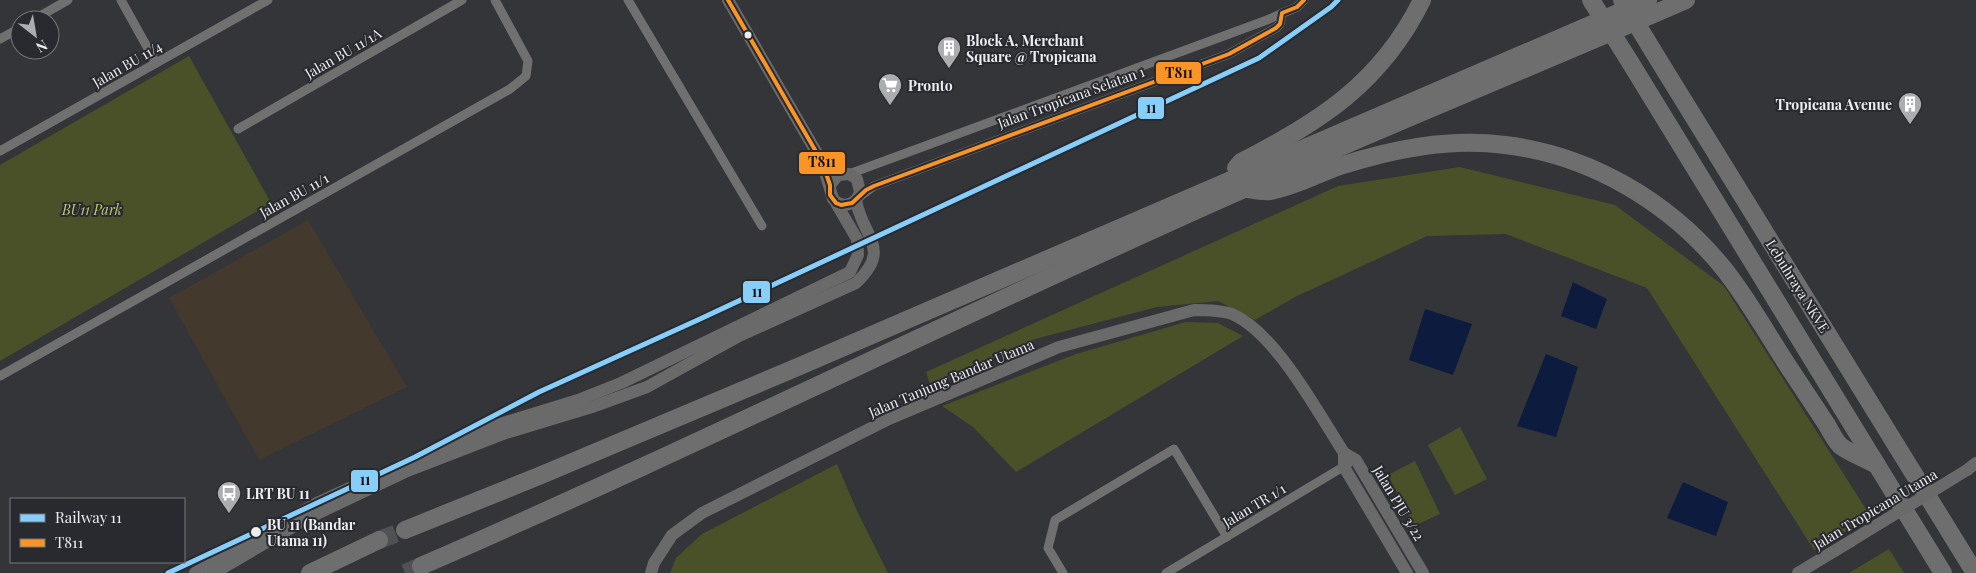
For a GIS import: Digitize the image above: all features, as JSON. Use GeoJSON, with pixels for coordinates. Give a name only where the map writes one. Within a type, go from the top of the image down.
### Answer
{"type":"FeatureCollection","features":[{"type":"Feature","properties":{"kind":"highway"},"geometry":{"type":"LineString","coordinates":[[1224,182],[1241,162],[1316,120],[1356,90],[1390,53],[1422,0]]}},
{"type":"Feature","properties":{"kind":"highway","name":"Lebuhraya NKVE"},"geometry":{"type":"LineString","coordinates":[[1591,0],[1943,573]]}},
{"type":"Feature","properties":{"kind":"highway","name":"Lebuhraya NKVE"},"geometry":{"type":"LineString","coordinates":[[1622,0],[1975,573]]}},
{"type":"Feature","properties":{"kind":"highway"},"geometry":{"type":"LineString","coordinates":[[405,530],[539,476],[800,366],[1648,0]]}},
{"type":"Feature","properties":{"kind":"highway"},"geometry":{"type":"LineString","coordinates":[[421,566],[624,476],[840,374],[1244,189],[1686,0]]}},
{"type":"Feature","properties":{"kind":"highway"},"geometry":{"type":"LineString","coordinates":[[1244,189],[1269,191],[1390,151],[1426,145],[1456,143],[1482,143],[1524,148],[1550,154],[1595,170],[1631,188],[1660,207],[1709,252],[1736,286],[1841,447],[1877,465]]}},
{"type":"Feature","properties":{"kind":"highway"},"geometry":{"type":"LineString","coordinates":[[310,573],[379,540]]}},
{"type":"Feature","properties":{"kind":"street"},"geometry":{"type":"LineString","coordinates":[[50,10],[68,0]]}},
{"type":"Feature","properties":{"kind":"street"},"geometry":{"type":"LineString","coordinates":[[121,0],[156,63]]}},
{"type":"Feature","properties":{"kind":"street","name":"Jalan BU 11/4"},"geometry":{"type":"LineString","coordinates":[[0,152],[268,0]]}},
{"type":"Feature","properties":{"kind":"street","name":"Jalan BU 11/1A"},"geometry":{"type":"LineString","coordinates":[[238,129],[462,0]]}},
{"type":"Feature","properties":{"kind":"street","name":"Jalan BU 11/1"},"geometry":{"type":"LineString","coordinates":[[0,376],[510,89],[526,76],[528,61],[495,0]]}},
{"type":"Feature","properties":{"kind":"street"},"geometry":{"type":"LineString","coordinates":[[628,0],[762,226]]}},
{"type":"Feature","properties":{"kind":"street"},"geometry":{"type":"LineString","coordinates":[[196,573],[317,504],[379,475],[493,426],[578,400],[621,383],[850,272],[858,255],[857,239],[830,195],[830,185],[822,162],[728,0]]}},
{"type":"Feature","properties":{"kind":"street","name":"Jalan Tropicana Selatan 1"},"geometry":{"type":"LineString","coordinates":[[846,174],[1282,13],[1296,7],[1304,0]]}},
{"type":"Feature","properties":{"kind":"street","name":"Jalan Tropicana Selatan 1"},"geometry":{"type":"LineString","coordinates":[[858,198],[874,186],[1229,54],[1276,28],[1280,24],[1282,13]]}},
{"type":"Feature","properties":{"kind":"street"},"geometry":{"type":"LineString","coordinates":[[214,573],[308,518],[404,472],[506,433],[592,407],[647,387],[739,336],[856,283],[868,272],[874,256],[873,242],[858,209],[860,183],[857,179],[831,169],[822,162]]}},
{"type":"Feature","properties":{"kind":"street"},"geometry":{"type":"LineString","coordinates":[[830,185],[834,178],[846,174]]}},
{"type":"Feature","properties":{"kind":"street"},"geometry":{"type":"LineString","coordinates":[[836,203],[847,205],[858,198]]}},
{"type":"Feature","properties":{"kind":"street","name":"Jalan Tanjung Bandar Utama"},"geometry":{"type":"LineString","coordinates":[[651,573],[654,563],[672,535],[702,513],[904,412],[1059,348],[1194,310],[1214,310],[1232,314],[1262,335],[1285,364],[1344,454]]}},
{"type":"Feature","properties":{"kind":"street"},"geometry":{"type":"LineString","coordinates":[[1063,573],[1048,548],[1055,520],[1174,449],[1227,537]]}},
{"type":"Feature","properties":{"kind":"street"},"geometry":{"type":"LineString","coordinates":[[1344,454],[1344,467]]}},
{"type":"Feature","properties":{"kind":"street","name":"Jalan PJU 3/22"},"geometry":{"type":"LineString","coordinates":[[1344,454],[1356,460],[1423,573]]}},
{"type":"Feature","properties":{"kind":"street","name":"Jalan TR 1/1"},"geometry":{"type":"LineString","coordinates":[[1166,573],[1356,460]]}},
{"type":"Feature","properties":{"kind":"street","name":"Jalan PJU 3/22"},"geometry":{"type":"LineString","coordinates":[[1344,467],[1407,573]]}},
{"type":"Feature","properties":{"kind":"street","name":"Jalan Tropicana Utama"},"geometry":{"type":"LineString","coordinates":[[1798,573],[1973,467]]}},
{"type":"Feature","properties":{"kind":"shaded area"},"geometry":{"type":"Polygon","coordinates":[[[308,220],[407,387],[259,460],[169,298],[308,220]]]}},
{"type":"Feature","properties":{"kind":"green space","name":"BU11 Park"},"geometry":{"type":"Polygon","coordinates":[[[189,56],[271,203],[0,361],[0,165],[189,56]]]}},
{"type":"Feature","properties":{"kind":"green space"},"geometry":{"type":"Polygon","coordinates":[[[1460,167],[1615,205],[1724,286],[1871,517],[1814,550],[1647,288],[1506,234],[1427,236],[1295,297],[1255,320],[1218,301],[1157,307],[1035,339],[931,388],[926,372],[1338,186],[1460,167]]]}},
{"type":"Feature","properties":{"kind":"green space"},"geometry":{"type":"Polygon","coordinates":[[[1186,322],[1218,323],[1243,336],[1016,472],[973,427],[942,406],[1076,354],[1186,322]]]}},
{"type":"Feature","properties":{"kind":"green space"},"geometry":{"type":"Polygon","coordinates":[[[1460,427],[1487,479],[1455,495],[1428,445],[1460,427]]]}},
{"type":"Feature","properties":{"kind":"green space"},"geometry":{"type":"Polygon","coordinates":[[[1415,461],[1440,514],[1414,526],[1388,475],[1415,461]]]}},
{"type":"Feature","properties":{"kind":"green space"},"geometry":{"type":"Polygon","coordinates":[[[837,464],[857,511],[888,573],[670,573],[676,558],[702,534],[837,464]]]}},
{"type":"Feature","properties":{"kind":"green space"},"geometry":{"type":"Polygon","coordinates":[[[1889,549],[1904,573],[1849,573],[1889,549]]]}},
{"type":"Feature","properties":{"kind":"water"},"geometry":{"type":"Polygon","coordinates":[[[1573,282],[1607,299],[1596,329],[1561,316],[1573,282]]]}},
{"type":"Feature","properties":{"kind":"water"},"geometry":{"type":"Polygon","coordinates":[[[1425,309],[1472,324],[1453,375],[1409,360],[1425,309]]]}},
{"type":"Feature","properties":{"kind":"water"},"geometry":{"type":"Polygon","coordinates":[[[1546,354],[1578,367],[1556,437],[1517,426],[1546,354]]]}},
{"type":"Feature","properties":{"kind":"water"},"geometry":{"type":"Polygon","coordinates":[[[1683,482],[1728,502],[1716,536],[1667,518],[1683,482]]]}},
{"type":"Feature","properties":{"kind":"tunnel"},"geometry":{"type":"LineString","coordinates":[[379,540],[405,530]]}},
{"type":"Feature","properties":{"kind":"tunnel"},"geometry":{"type":"LineString","coordinates":[[405,573],[421,566]]}},
{"type":"Feature","properties":{"kind":"rail line","name":"11"},"geometry":{"type":"LineString","coordinates":[[168,573],[415,457],[539,392],[700,319],[1259,58],[1338,0]]}},
{"type":"Feature","properties":{"kind":"transit line","name":"T811"},"geometry":{"type":"LineString","coordinates":[[728,0],[822,162],[830,185],[830,195],[836,203],[841,205],[852,203],[866,190],[874,186],[1229,54],[1276,28],[1280,24],[1282,13],[1297,7],[1304,0]]}},
{"type":"Feature","properties":{"kind":"place","name":"Block A, Merchant Square @ Tropicana"},"geometry":{"type":"Point","coordinates":[949,69]}},
{"type":"Feature","properties":{"kind":"place","name":"Pronto"},"geometry":{"type":"Point","coordinates":[890,106]}},
{"type":"Feature","properties":{"kind":"place","name":"Tropicana Avenue"},"geometry":{"type":"Point","coordinates":[1910,125]}},
{"type":"Feature","properties":{"kind":"place","name":"LRT BU 11"},"geometry":{"type":"Point","coordinates":[229,514]}},
{"type":"Feature","properties":{"kind":"place","name":"BU 11 (Bandar Utama 11)"},"geometry":{"type":"Point","coordinates":[256,532]}}]}
